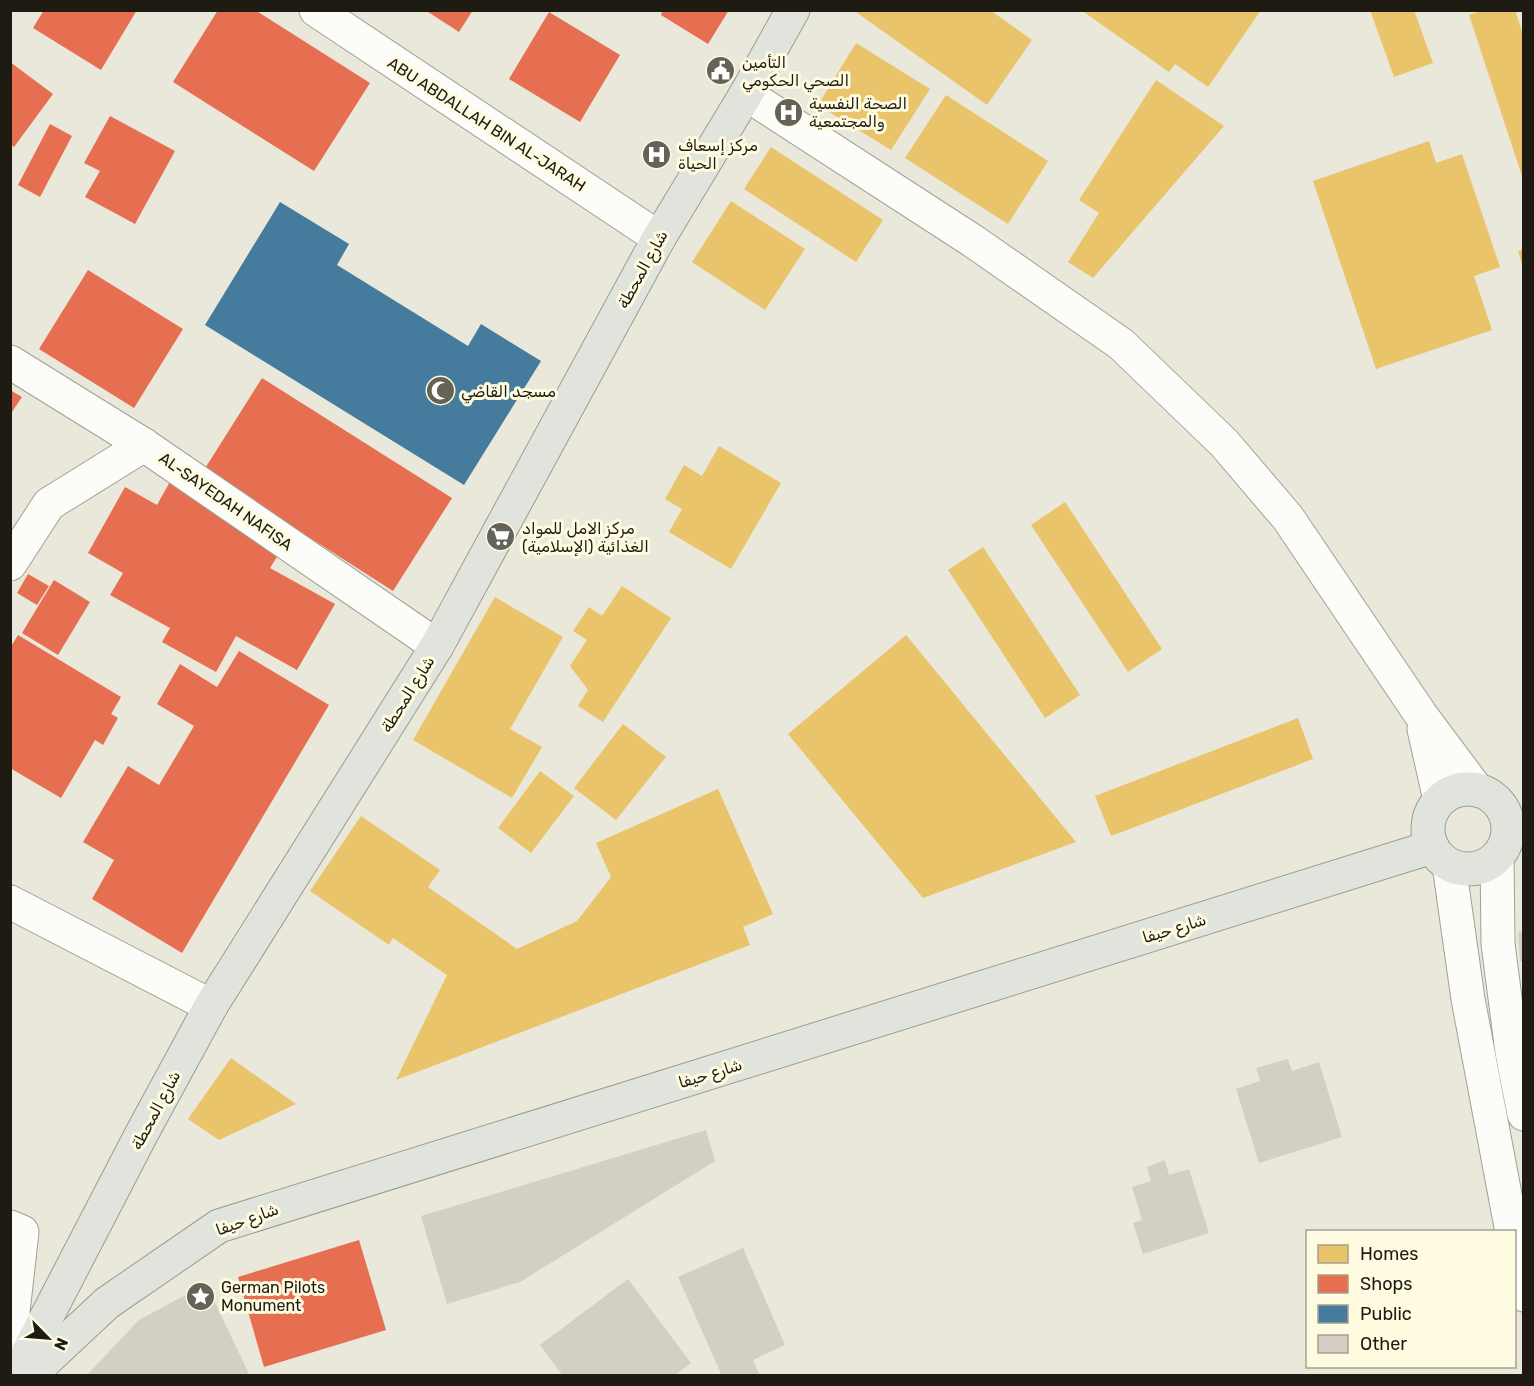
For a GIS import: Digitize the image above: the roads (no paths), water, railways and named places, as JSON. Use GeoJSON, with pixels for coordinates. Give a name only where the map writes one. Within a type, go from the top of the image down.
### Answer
{"type":"FeatureCollection","features":[{"type":"Feature","properties":{"kind":"main road","name":"شارع المحطة"},"geometry":{"type":"LineString","coordinates":[[16,1376],[142,1133],[211,1006],[437,646],[659,238],[747,94],[794,10]]}},
{"type":"Feature","properties":{"kind":"main road"},"geometry":{"type":"LineString","coordinates":[[1463,789],[1477,790],[1515,814],[1504,845],[1497,857],[1486,865],[1474,869],[1462,869],[1440,856],[1428,835],[1429,822],[1440,800],[1463,789]]}},
{"type":"Feature","properties":{"kind":"main road","name":"شارع حيفا"},"geometry":{"type":"LineString","coordinates":[[29,1376],[107,1304],[219,1226],[1440,856]]}},
{"type":"Feature","properties":{"kind":"street","name":"ABU ABDALLAH BIN AL-JARAH"},"geometry":{"type":"LineString","coordinates":[[316,10],[659,238]]}},
{"type":"Feature","properties":{"kind":"street"},"geometry":{"type":"LineString","coordinates":[[747,94],[973,241],[1121,344],[1224,442],[1288,518],[1421,715],[1477,790]]}},
{"type":"Feature","properties":{"kind":"street","name":"AL-SAYEDAH NAFISA"},"geometry":{"type":"LineString","coordinates":[[10,362],[144,445],[437,646]]}},
{"type":"Feature","properties":{"kind":"street"},"geometry":{"type":"LineString","coordinates":[[10,564],[49,504],[144,445]]}},
{"type":"Feature","properties":{"kind":"street"},"geometry":{"type":"LineString","coordinates":[[1421,715],[1440,800]]}},
{"type":"Feature","properties":{"kind":"street"},"geometry":{"type":"LineString","coordinates":[[1440,856],[1512,1230]]}},
{"type":"Feature","properties":{"kind":"street"},"geometry":{"type":"LineString","coordinates":[[1497,857],[1498,944],[1512,1052],[1524,1114]]}},
{"type":"Feature","properties":{"kind":"street"},"geometry":{"type":"LineString","coordinates":[[10,902],[211,1006]]}},
{"type":"Feature","properties":{"kind":"street"},"geometry":{"type":"LineString","coordinates":[[10,1227],[22,1232],[10,1338]]}},
{"type":"Feature","properties":{"kind":"street"},"geometry":{"type":"LineString","coordinates":[[1516,1252],[1524,1295]]}},
{"type":"Feature","properties":{"kind":"place","name":"التأمين الصحي الحكومي"},"geometry":{"type":"Point","coordinates":[721,71]}},
{"type":"Feature","properties":{"kind":"place","name":"الصحة النفسية والمجتمعية"},"geometry":{"type":"Point","coordinates":[788,112]}},
{"type":"Feature","properties":{"kind":"place","name":"مركز إسعاف الحياة"},"geometry":{"type":"Point","coordinates":[657,154]}},
{"type":"Feature","properties":{"kind":"place","name":"مسجد القاضي"},"geometry":{"type":"Point","coordinates":[440,391]}},
{"type":"Feature","properties":{"kind":"place","name":"مركز الامل للمواد الغذائية (الإسلامية)"},"geometry":{"type":"Point","coordinates":[501,537]}},
{"type":"Feature","properties":{"kind":"place","name":"German Pilots Monument"},"geometry":{"type":"Point","coordinates":[200,1296]}}]}
